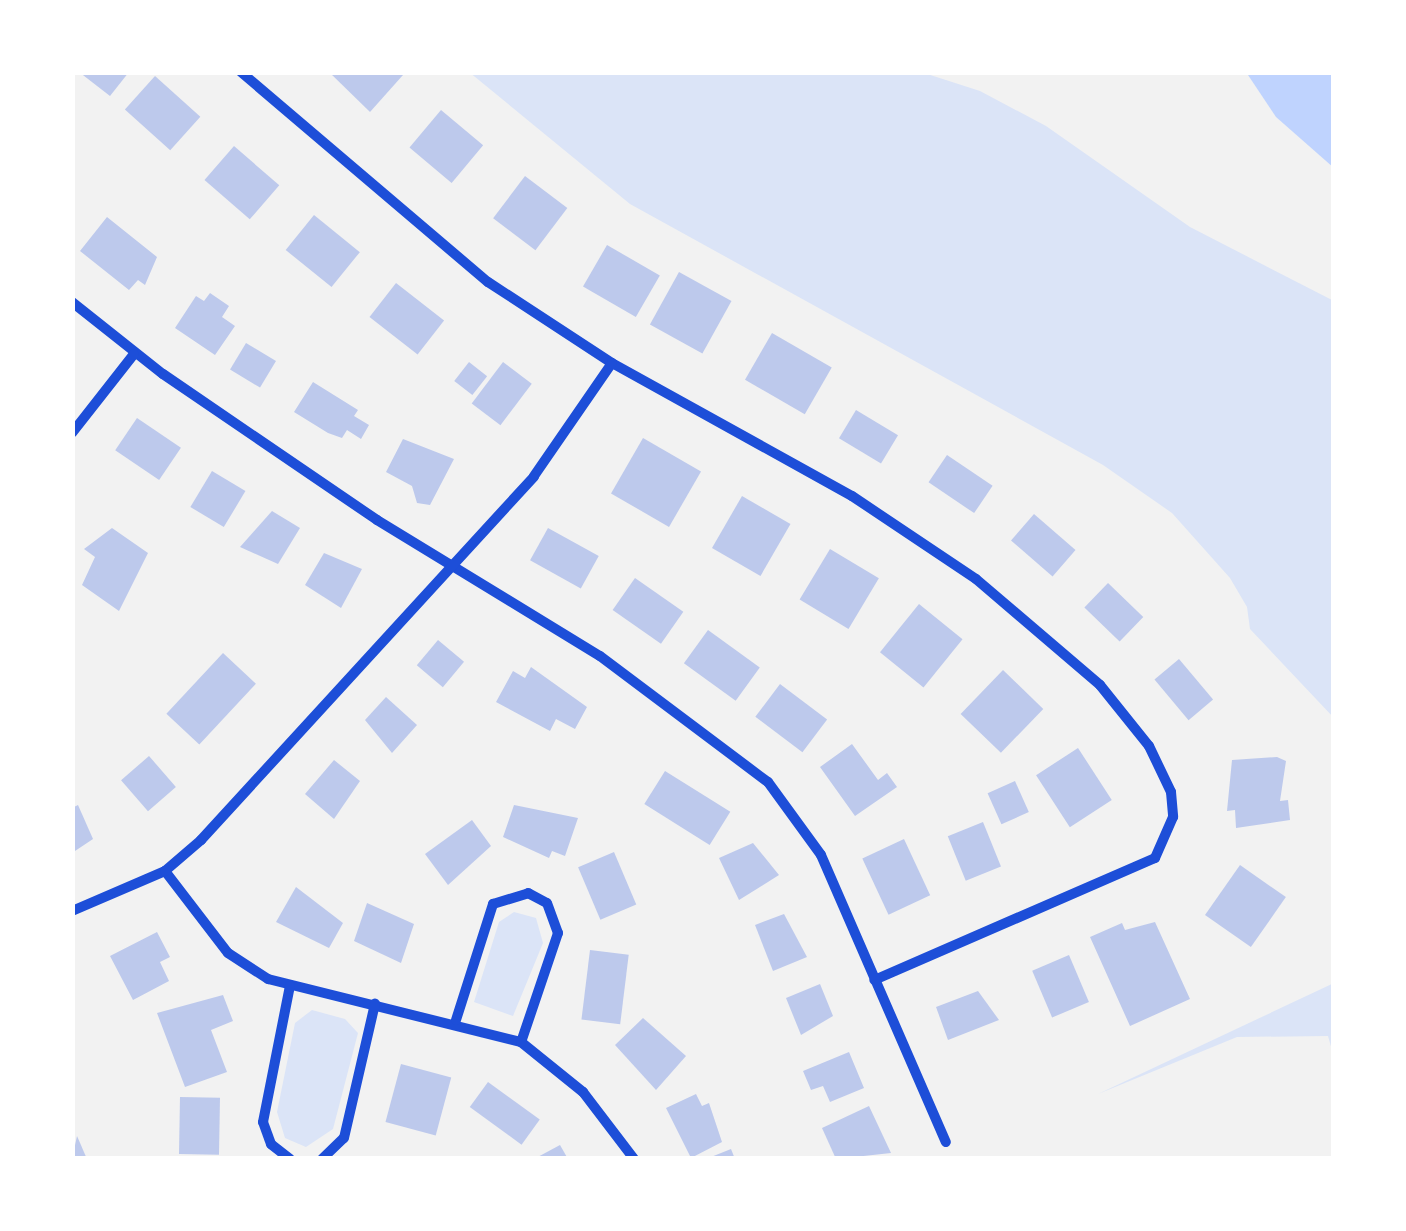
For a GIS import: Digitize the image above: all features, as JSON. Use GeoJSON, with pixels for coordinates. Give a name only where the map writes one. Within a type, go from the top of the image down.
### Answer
{"type":"FeatureCollection","features":[{"type":"Feature","properties":{"kind":"street"},"geometry":{"type":"LineString","coordinates":[[241,72],[488,282],[612,364],[852,496],[976,579],[1100,685],[1165,775],[1172,817],[1155,857],[874,980]]}},
{"type":"Feature","properties":{"kind":"street"},"geometry":{"type":"LineString","coordinates":[[72,302],[134,355],[452,565],[600,656],[768,782],[821,855],[946,1142]]}},
{"type":"Feature","properties":{"kind":"street"},"geometry":{"type":"LineString","coordinates":[[72,433],[134,355]]}},
{"type":"Feature","properties":{"kind":"street"},"geometry":{"type":"LineString","coordinates":[[72,911],[165,871],[550,456],[612,364]]}},
{"type":"Feature","properties":{"kind":"street"},"geometry":{"type":"LineString","coordinates":[[165,871],[228,953],[290,986],[456,1020],[521,1042],[583,1092],[634,1159]]}},
{"type":"Feature","properties":{"kind":"street"},"geometry":{"type":"LineString","coordinates":[[456,1020],[494,904],[528,893],[547,903],[558,933],[521,1042]]}},
{"type":"Feature","properties":{"kind":"street"},"geometry":{"type":"LineString","coordinates":[[290,986],[263,1121],[271,1144],[290,1159]]}},
{"type":"Feature","properties":{"kind":"street"},"geometry":{"type":"LineString","coordinates":[[322,1159],[344,1138],[376,1004]]}},
{"type":"Feature","properties":{"kind":"shaded area"},"geometry":{"type":"Polygon","coordinates":[[[469,72],[921,72],[980,91],[1046,126],[1190,227],[1332,300],[1334,718],[1250,629],[1247,607],[1230,578],[1172,513],[1103,465],[630,204],[469,72]]]}},
{"type":"Feature","properties":{"kind":"shaded area"},"geometry":{"type":"Polygon","coordinates":[[[514,912],[536,918],[543,943],[513,1016],[474,1002],[499,922],[514,912]]]}},
{"type":"Feature","properties":{"kind":"shaded area"},"geometry":{"type":"Polygon","coordinates":[[[1334,983],[1334,1057],[1328,1036],[1237,1037],[1098,1094],[1334,983]]]}},
{"type":"Feature","properties":{"kind":"shaded area"},"geometry":{"type":"Polygon","coordinates":[[[312,1010],[345,1019],[358,1033],[333,1129],[306,1147],[285,1138],[277,1112],[295,1023],[312,1010]]]}},
{"type":"Feature","properties":{"kind":"water"},"geometry":{"type":"Polygon","coordinates":[[[1246,72],[1334,72],[1334,168],[1276,117],[1246,72]]]}},
{"type":"Feature","properties":{"kind":"building"},"geometry":{"type":"Polygon","coordinates":[[[79,72],[129,72],[110,96],[79,72]]]}},
{"type":"Feature","properties":{"kind":"building"},"geometry":{"type":"Polygon","coordinates":[[[329,72],[399,72],[403,75],[370,112],[329,72]]]}},
{"type":"Feature","properties":{"kind":"building"},"geometry":{"type":"Polygon","coordinates":[[[155,76],[200,117],[170,150],[125,109],[155,76]]]}},
{"type":"Feature","properties":{"kind":"building"},"geometry":{"type":"Polygon","coordinates":[[[441,110],[483,145],[452,183],[410,148],[441,110]]]}},
{"type":"Feature","properties":{"kind":"building"},"geometry":{"type":"Polygon","coordinates":[[[234,146],[279,185],[250,219],[204,180],[234,146]]]}},
{"type":"Feature","properties":{"kind":"building"},"geometry":{"type":"Polygon","coordinates":[[[525,176],[567,208],[535,250],[493,218],[525,176]]]}},
{"type":"Feature","properties":{"kind":"building"},"geometry":{"type":"Polygon","coordinates":[[[314,215],[360,252],[332,287],[286,250],[314,215]]]}},
{"type":"Feature","properties":{"kind":"building"},"geometry":{"type":"Polygon","coordinates":[[[107,217],[157,257],[145,285],[138,280],[129,290],[80,251],[107,217]]]}},
{"type":"Feature","properties":{"kind":"building"},"geometry":{"type":"Polygon","coordinates":[[[607,245],[660,276],[636,317],[583,287],[607,245]]]}},
{"type":"Feature","properties":{"kind":"building"},"geometry":{"type":"Polygon","coordinates":[[[679,272],[731,301],[702,354],[650,324],[679,272]]]}},
{"type":"Feature","properties":{"kind":"building"},"geometry":{"type":"Polygon","coordinates":[[[396,283],[444,321],[418,354],[370,317],[396,283]]]}},
{"type":"Feature","properties":{"kind":"building"},"geometry":{"type":"Polygon","coordinates":[[[210,293],[229,306],[222,317],[235,326],[215,355],[175,328],[196,296],[204,301],[210,293]]]}},
{"type":"Feature","properties":{"kind":"building"},"geometry":{"type":"Polygon","coordinates":[[[772,333],[832,368],[805,414],[745,380],[772,333]]]}},
{"type":"Feature","properties":{"kind":"building"},"geometry":{"type":"Polygon","coordinates":[[[246,343],[276,361],[260,388],[230,370],[246,343]]]}},
{"type":"Feature","properties":{"kind":"building"},"geometry":{"type":"Polygon","coordinates":[[[469,362],[487,376],[472,395],[454,381],[469,362]]]}},
{"type":"Feature","properties":{"kind":"building"},"geometry":{"type":"Polygon","coordinates":[[[503,362],[532,384],[500,425],[472,404],[503,362]]]}},
{"type":"Feature","properties":{"kind":"building"},"geometry":{"type":"Polygon","coordinates":[[[313,382],[358,410],[354,416],[369,425],[361,439],[347,430],[342,438],[328,433],[294,412],[313,382]]]}},
{"type":"Feature","properties":{"kind":"building"},"geometry":{"type":"Polygon","coordinates":[[[856,410],[898,435],[881,464],[839,438],[856,410]]]}},
{"type":"Feature","properties":{"kind":"building"},"geometry":{"type":"Polygon","coordinates":[[[137,418],[181,448],[159,480],[115,450],[137,418]]]}},
{"type":"Feature","properties":{"kind":"building"},"geometry":{"type":"Polygon","coordinates":[[[643,438],[701,471],[669,527],[611,493],[643,438]]]}},
{"type":"Feature","properties":{"kind":"building"},"geometry":{"type":"Polygon","coordinates":[[[403,439],[454,459],[430,505],[417,503],[412,486],[386,472],[403,439]]]}},
{"type":"Feature","properties":{"kind":"building"},"geometry":{"type":"Polygon","coordinates":[[[947,455],[993,486],[974,513],[929,482],[947,455]]]}},
{"type":"Feature","properties":{"kind":"building"},"geometry":{"type":"Polygon","coordinates":[[[212,471],[245,491],[224,527],[190,507],[212,471]]]}},
{"type":"Feature","properties":{"kind":"building"},"geometry":{"type":"Polygon","coordinates":[[[742,496],[790,524],[760,576],[712,548],[742,496]]]}},
{"type":"Feature","properties":{"kind":"building"},"geometry":{"type":"Polygon","coordinates":[[[272,511],[300,528],[278,564],[240,547],[272,511]]]}},
{"type":"Feature","properties":{"kind":"building"},"geometry":{"type":"Polygon","coordinates":[[[1034,514],[1076,550],[1053,576],[1011,540],[1034,514]]]}},
{"type":"Feature","properties":{"kind":"building"},"geometry":{"type":"Polygon","coordinates":[[[112,528],[148,553],[119,611],[82,585],[95,557],[84,549],[112,528]]]}},
{"type":"Feature","properties":{"kind":"building"},"geometry":{"type":"Polygon","coordinates":[[[548,528],[599,556],[581,588],[530,560],[548,528]]]}},
{"type":"Feature","properties":{"kind":"building"},"geometry":{"type":"Polygon","coordinates":[[[830,549],[879,578],[848,629],[800,600],[830,549]]]}},
{"type":"Feature","properties":{"kind":"building"},"geometry":{"type":"Polygon","coordinates":[[[324,553],[362,569],[341,608],[305,585],[324,553]]]}},
{"type":"Feature","properties":{"kind":"building"},"geometry":{"type":"Polygon","coordinates":[[[635,578],[683,612],[661,644],[613,610],[635,578]]]}},
{"type":"Feature","properties":{"kind":"building"},"geometry":{"type":"Polygon","coordinates":[[[1108,583],[1143,617],[1120,641],[1084,607],[1108,583]]]}},
{"type":"Feature","properties":{"kind":"building"},"geometry":{"type":"Polygon","coordinates":[[[919,604],[963,639],[924,687],[880,652],[919,604]]]}},
{"type":"Feature","properties":{"kind":"building"},"geometry":{"type":"Polygon","coordinates":[[[708,630],[760,668],[736,701],[684,663],[708,630]]]}},
{"type":"Feature","properties":{"kind":"building"},"geometry":{"type":"Polygon","coordinates":[[[438,640],[464,662],[443,687],[417,665],[438,640]]]}},
{"type":"Feature","properties":{"kind":"building"},"geometry":{"type":"Polygon","coordinates":[[[223,653],[256,684],[199,744],[166,714],[223,653]]]}},
{"type":"Feature","properties":{"kind":"building"},"geometry":{"type":"Polygon","coordinates":[[[1179,659],[1213,700],[1189,720],[1154,680],[1179,659]]]}},
{"type":"Feature","properties":{"kind":"building"},"geometry":{"type":"Polygon","coordinates":[[[531,667],[587,707],[575,729],[556,719],[550,731],[496,702],[513,671],[525,678],[531,667]]]}},
{"type":"Feature","properties":{"kind":"building"},"geometry":{"type":"Polygon","coordinates":[[[1003,670],[1043,709],[1001,753],[961,714],[1003,670]]]}},
{"type":"Feature","properties":{"kind":"building"},"geometry":{"type":"Polygon","coordinates":[[[780,684],[827,720],[802,752],[755,717],[780,684]]]}},
{"type":"Feature","properties":{"kind":"building"},"geometry":{"type":"Polygon","coordinates":[[[386,697],[417,725],[392,753],[365,720],[386,697]]]}},
{"type":"Feature","properties":{"kind":"building"},"geometry":{"type":"Polygon","coordinates":[[[852,744],[878,780],[887,773],[897,787],[855,816],[820,767],[852,744]]]}},
{"type":"Feature","properties":{"kind":"building"},"geometry":{"type":"Polygon","coordinates":[[[1078,748],[1112,800],[1070,827],[1036,775],[1078,748]]]}},
{"type":"Feature","properties":{"kind":"building"},"geometry":{"type":"Polygon","coordinates":[[[149,756],[176,787],[148,811],[121,780],[149,756]]]}},
{"type":"Feature","properties":{"kind":"building"},"geometry":{"type":"Polygon","coordinates":[[[1277,757],[1286,761],[1280,801],[1288,800],[1290,820],[1236,828],[1235,810],[1227,811],[1232,760],[1277,757]]]}},
{"type":"Feature","properties":{"kind":"building"},"geometry":{"type":"Polygon","coordinates":[[[334,760],[360,781],[334,819],[305,794],[334,760]]]}},
{"type":"Feature","properties":{"kind":"building"},"geometry":{"type":"Polygon","coordinates":[[[665,771],[730,812],[710,845],[644,804],[665,771]]]}},
{"type":"Feature","properties":{"kind":"building"},"geometry":{"type":"Polygon","coordinates":[[[1015,781],[1029,812],[1001,824],[988,793],[1015,781]]]}},
{"type":"Feature","properties":{"kind":"building"},"geometry":{"type":"Polygon","coordinates":[[[78,805],[93,839],[72,853],[72,808],[78,805]]]}},
{"type":"Feature","properties":{"kind":"building"},"geometry":{"type":"Polygon","coordinates":[[[514,805],[578,818],[565,856],[552,851],[549,858],[503,837],[514,805]]]}},
{"type":"Feature","properties":{"kind":"building"},"geometry":{"type":"Polygon","coordinates":[[[472,820],[491,846],[448,885],[425,854],[472,820]]]}},
{"type":"Feature","properties":{"kind":"building"},"geometry":{"type":"Polygon","coordinates":[[[983,822],[1001,867],[966,881],[948,836],[983,822]]]}},
{"type":"Feature","properties":{"kind":"building"},"geometry":{"type":"Polygon","coordinates":[[[904,839],[930,895],[889,915],[862,858],[904,839]]]}},
{"type":"Feature","properties":{"kind":"building"},"geometry":{"type":"Polygon","coordinates":[[[753,843],[779,875],[739,900],[719,858],[753,843]]]}},
{"type":"Feature","properties":{"kind":"building"},"geometry":{"type":"Polygon","coordinates":[[[614,852],[636,904],[600,920],[578,867],[614,852]]]}},
{"type":"Feature","properties":{"kind":"building"},"geometry":{"type":"Polygon","coordinates":[[[1240,865],[1286,897],[1251,947],[1205,915],[1240,865]]]}},
{"type":"Feature","properties":{"kind":"building"},"geometry":{"type":"Polygon","coordinates":[[[296,887],[343,923],[329,948],[276,922],[296,887]]]}},
{"type":"Feature","properties":{"kind":"building"},"geometry":{"type":"Polygon","coordinates":[[[367,903],[414,924],[401,963],[354,941],[367,903]]]}},
{"type":"Feature","properties":{"kind":"building"},"geometry":{"type":"Polygon","coordinates":[[[784,914],[807,957],[773,971],[755,925],[784,914]]]}},
{"type":"Feature","properties":{"kind":"building"},"geometry":{"type":"Polygon","coordinates":[[[1155,922],[1190,999],[1130,1026],[1090,937],[1122,923],[1125,930],[1155,922]]]}},
{"type":"Feature","properties":{"kind":"building"},"geometry":{"type":"Polygon","coordinates":[[[157,932],[170,957],[160,962],[169,981],[133,1000],[110,956],[157,932]]]}},
{"type":"Feature","properties":{"kind":"building"},"geometry":{"type":"Polygon","coordinates":[[[590,950],[629,955],[620,1024],[581,1019],[590,950]]]}},
{"type":"Feature","properties":{"kind":"building"},"geometry":{"type":"Polygon","coordinates":[[[1069,955],[1089,1002],[1052,1018],[1032,971],[1069,955]]]}},
{"type":"Feature","properties":{"kind":"building"},"geometry":{"type":"Polygon","coordinates":[[[820,984],[833,1016],[801,1035],[786,998],[820,984]]]}},
{"type":"Feature","properties":{"kind":"building"},"geometry":{"type":"Polygon","coordinates":[[[978,991],[999,1020],[948,1040],[936,1007],[978,991]]]}},
{"type":"Feature","properties":{"kind":"building"},"geometry":{"type":"Polygon","coordinates":[[[223,995],[233,1021],[211,1030],[227,1072],[185,1087],[157,1013],[223,995]]]}},
{"type":"Feature","properties":{"kind":"building"},"geometry":{"type":"Polygon","coordinates":[[[643,1018],[686,1056],[656,1090],[615,1045],[643,1018]]]}},
{"type":"Feature","properties":{"kind":"building"},"geometry":{"type":"Polygon","coordinates":[[[849,1052],[864,1088],[830,1102],[823,1086],[811,1090],[803,1071],[849,1052]]]}},
{"type":"Feature","properties":{"kind":"building"},"geometry":{"type":"Polygon","coordinates":[[[401,1064],[451,1077],[436,1135],[385,1122],[401,1064]]]}},
{"type":"Feature","properties":{"kind":"building"},"geometry":{"type":"Polygon","coordinates":[[[488,1082],[540,1120],[522,1145],[470,1107],[488,1082]]]}},
{"type":"Feature","properties":{"kind":"building"},"geometry":{"type":"Polygon","coordinates":[[[696,1094],[702,1106],[709,1103],[722,1142],[691,1158],[666,1108],[696,1094]]]}},
{"type":"Feature","properties":{"kind":"building"},"geometry":{"type":"Polygon","coordinates":[[[180,1097],[220,1098],[219,1155],[179,1154],[180,1097]]]}},
{"type":"Feature","properties":{"kind":"building"},"geometry":{"type":"Polygon","coordinates":[[[869,1106],[891,1153],[836,1159],[822,1128],[869,1106]]]}},
{"type":"Feature","properties":{"kind":"building"},"geometry":{"type":"Polygon","coordinates":[[[77,1136],[87,1159],[72,1159],[77,1136]]]}},
{"type":"Feature","properties":{"kind":"building"},"geometry":{"type":"Polygon","coordinates":[[[560,1145],[568,1159],[534,1159],[560,1145]]]}},
{"type":"Feature","properties":{"kind":"building"},"geometry":{"type":"Polygon","coordinates":[[[731,1149],[735,1159],[706,1159],[731,1149]]]}}]}
